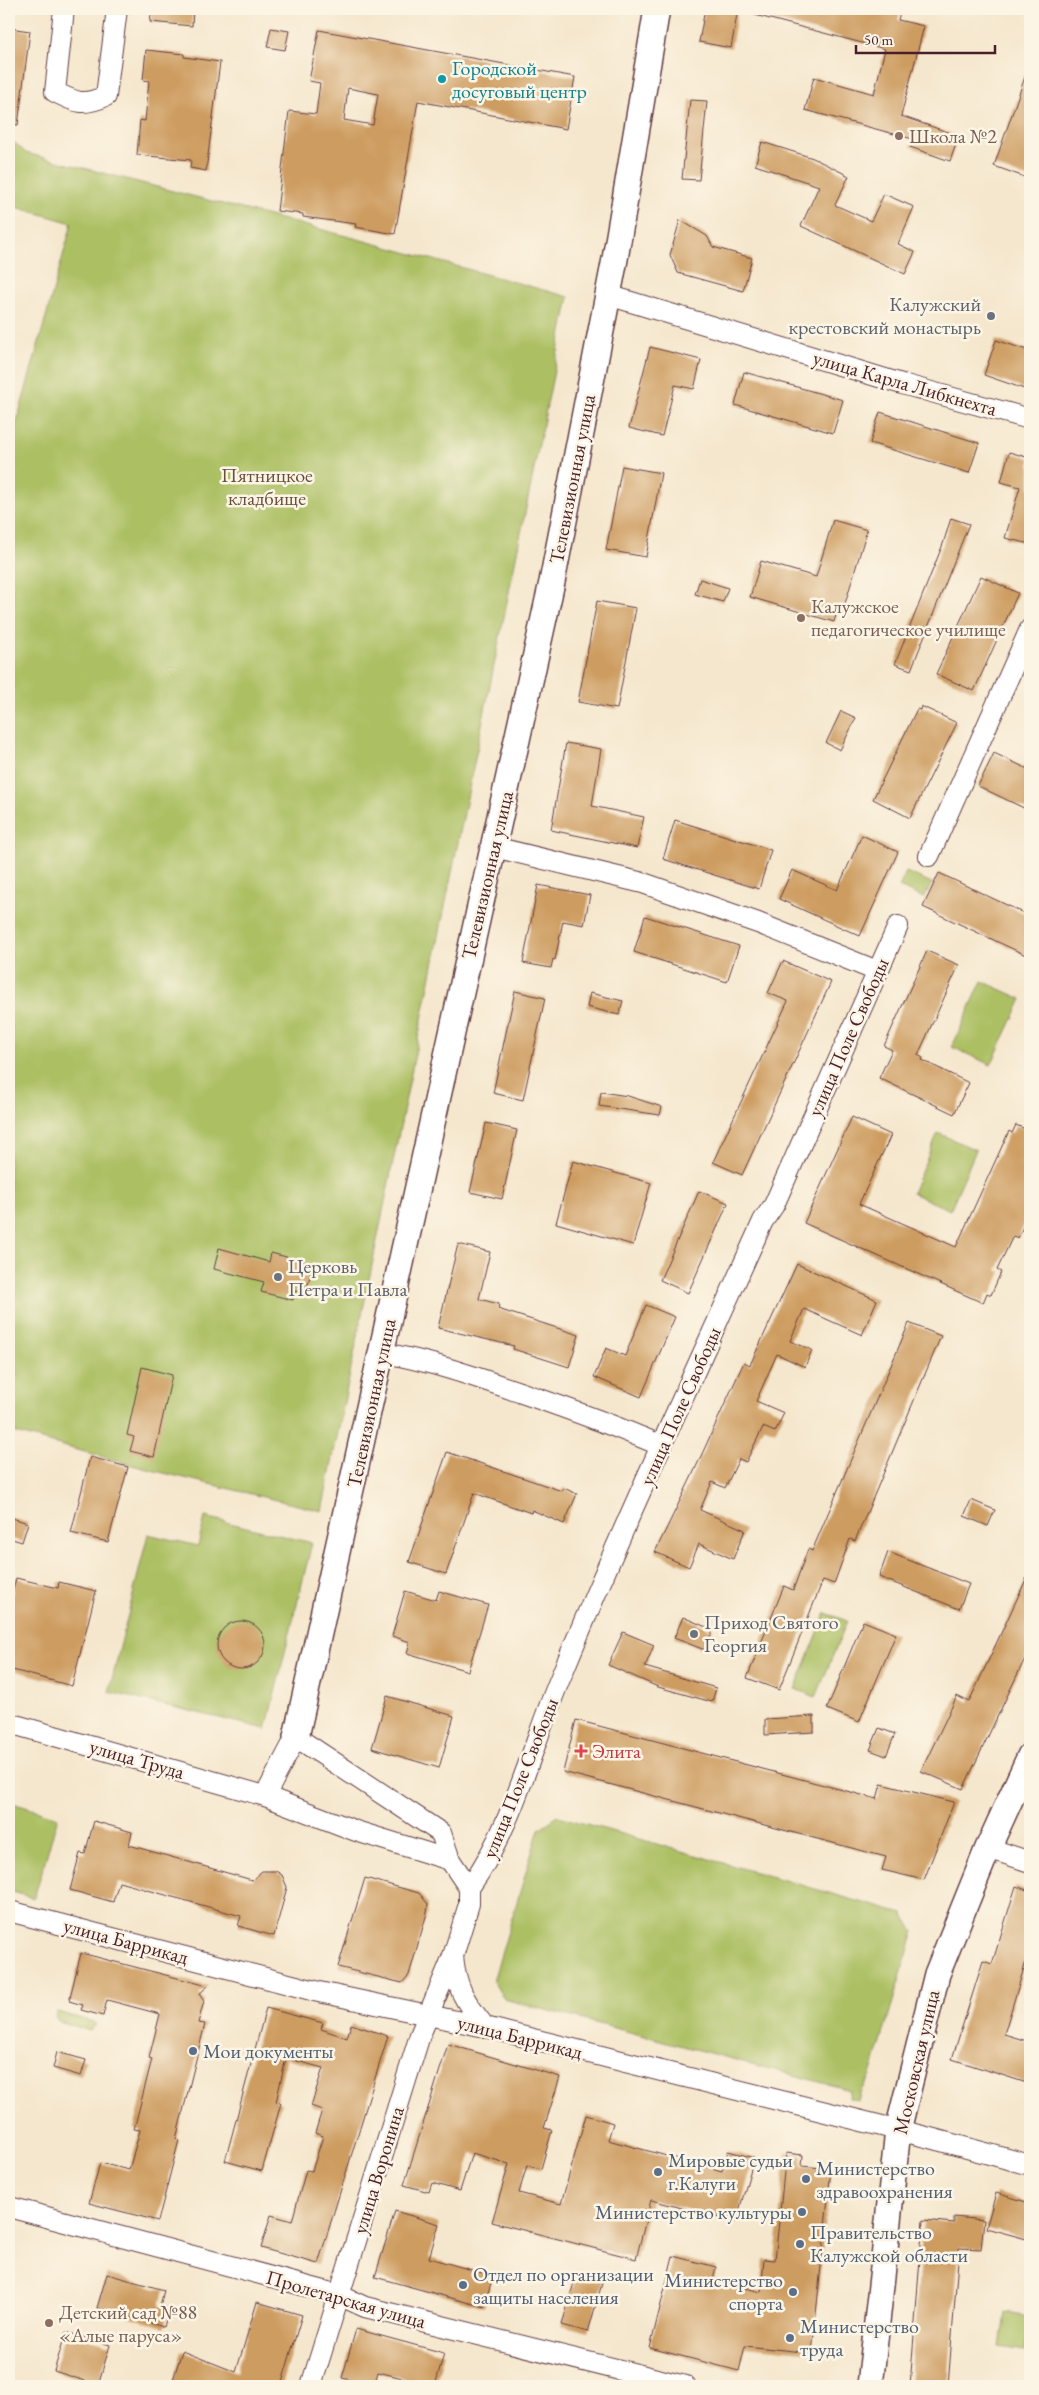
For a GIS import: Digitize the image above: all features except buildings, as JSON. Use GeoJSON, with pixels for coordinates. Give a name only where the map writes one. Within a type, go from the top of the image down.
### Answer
{"type":"FeatureCollection","features":[{"type":"Feature","properties":{"kind":"main road","name":"Телевизионная улица"},"geometry":{"type":"LineString","coordinates":[[296,1738],[383,1353],[439,1089],[552,582],[634,154],[657,9]]}},
{"type":"Feature","properties":{"kind":"main road","name":"Московская улица"},"geometry":{"type":"LineString","coordinates":[[870,2386],[898,2130],[937,1974],[988,1848],[1030,1756]]}},
{"type":"Feature","properties":{"kind":"street"},"geometry":{"type":"LineString","coordinates":[[64,9],[55,92],[75,102],[89,103],[106,96],[117,9]]}},
{"type":"Feature","properties":{"kind":"street","name":"улица Карла Либкнехта"},"geometry":{"type":"LineString","coordinates":[[608,295],[902,384],[1030,418]]}},
{"type":"Feature","properties":{"kind":"street"},"geometry":{"type":"LineString","coordinates":[[929,856],[1030,629]]}},
{"type":"Feature","properties":{"kind":"street"},"geometry":{"type":"LineString","coordinates":[[494,846],[643,883],[758,923],[877,971]]}},
{"type":"Feature","properties":{"kind":"street","name":"улица Поле Свободы"},"geometry":{"type":"LineString","coordinates":[[460,1874],[488,1862],[516,1797],[562,1672],[763,1221],[774,1205],[898,926]]}},
{"type":"Feature","properties":{"kind":"street"},"geometry":{"type":"LineString","coordinates":[[383,1353],[412,1358],[474,1376],[574,1411],[662,1446]]}},
{"type":"Feature","properties":{"kind":"street","name":"улица Труда"},"geometry":{"type":"LineString","coordinates":[[9,1723],[265,1796],[460,1874]]}},
{"type":"Feature","properties":{"kind":"street"},"geometry":{"type":"LineString","coordinates":[[265,1796],[296,1738],[441,1833],[460,1874],[469,1904],[453,1956],[455,1978],[463,1999],[484,2027]]}},
{"type":"Feature","properties":{"kind":"street"},"geometry":{"type":"LineString","coordinates":[[988,1848],[1030,1862]]}},
{"type":"Feature","properties":{"kind":"street","name":"улица Баррикад"},"geometry":{"type":"LineString","coordinates":[[9,1911],[319,1992],[484,2027],[898,2130],[1030,2165]]}},
{"type":"Feature","properties":{"kind":"street","name":"улица Воронина"},"geometry":{"type":"LineString","coordinates":[[311,2386],[427,2015],[453,1956]]}},
{"type":"Feature","properties":{"kind":"street","name":"Пролетарская улица"},"geometry":{"type":"LineString","coordinates":[[9,2208],[339,2295],[365,2307],[685,2386]]}},
{"type":"Feature","properties":{"kind":"green space","name":"Пятницкое кладбище"},"geometry":{"type":"Polygon","coordinates":[[[9,141],[15,143],[26,153],[354,238],[569,297],[322,1511],[143,1468],[9,1431],[9,450],[72,223],[9,205],[9,141]]]}},
{"type":"Feature","properties":{"kind":"green space"},"geometry":{"type":"Polygon","coordinates":[[[906,872],[932,883],[924,898],[899,887],[906,872]]]}},
{"type":"Feature","properties":{"kind":"green space"},"geometry":{"type":"Polygon","coordinates":[[[982,981],[1022,999],[991,1065],[952,1047],[982,981]]]}},
{"type":"Feature","properties":{"kind":"green space"},"geometry":{"type":"Polygon","coordinates":[[[938,1133],[976,1150],[950,1210],[912,1193],[938,1133]]]}},
{"type":"Feature","properties":{"kind":"green space"},"geometry":{"type":"Polygon","coordinates":[[[205,1517],[312,1543],[266,1729],[109,1692],[148,1534],[198,1546],[205,1517]]]}},
{"type":"Feature","properties":{"kind":"green space"},"geometry":{"type":"Polygon","coordinates":[[[826,1613],[847,1621],[816,1697],[795,1689],[826,1613]]]}},
{"type":"Feature","properties":{"kind":"green space"},"geometry":{"type":"Polygon","coordinates":[[[9,1802],[58,1817],[34,1898],[9,1891],[9,1802]]]}},
{"type":"Feature","properties":{"kind":"green space"},"geometry":{"type":"Polygon","coordinates":[[[558,1816],[903,1914],[914,1931],[871,2075],[860,2092],[858,2101],[849,2098],[850,2090],[504,1999],[493,1981],[539,1829],[558,1816]]]}},
{"type":"Feature","properties":{"kind":"green space"},"geometry":{"type":"Polygon","coordinates":[[[57,2012],[94,2022],[96,2025],[90,2031],[58,2021],[55,2016],[57,2012]]]}},
{"type":"Feature","properties":{"kind":"green space"},"geometry":{"type":"Polygon","coordinates":[[[1005,2313],[1029,2317],[1025,2351],[1000,2347],[1005,2313]]]}},
{"type":"Feature","properties":{"kind":"place","name":"Городской досуговый центр"},"geometry":{"type":"Point","coordinates":[442,79]}},
{"type":"Feature","properties":{"kind":"place","name":"Школа №2"},"geometry":{"type":"Point","coordinates":[899,136]}},
{"type":"Feature","properties":{"kind":"place","name":"Калужский крестовский монастырь"},"geometry":{"type":"Point","coordinates":[991,316]}},
{"type":"Feature","properties":{"kind":"place","name":"Калужское педагогическое училище"},"geometry":{"type":"Point","coordinates":[801,618]}},
{"type":"Feature","properties":{"kind":"place","name":"Церковь Петра и Павла"},"geometry":{"type":"Point","coordinates":[278,1277]}},
{"type":"Feature","properties":{"kind":"place","name":"Приход Святого Георгия"},"geometry":{"type":"Point","coordinates":[694,1634]}},
{"type":"Feature","properties":{"kind":"place","name":"Элита"},"geometry":{"type":"Point","coordinates":[581,1751]}},
{"type":"Feature","properties":{"kind":"place","name":"Мои документы"},"geometry":{"type":"Point","coordinates":[193,2051]}},
{"type":"Feature","properties":{"kind":"place","name":"Мировые судьи г.Калуги"},"geometry":{"type":"Point","coordinates":[658,2172]}},
{"type":"Feature","properties":{"kind":"place","name":"Министерство здравоохранения"},"geometry":{"type":"Point","coordinates":[806,2179]}},
{"type":"Feature","properties":{"kind":"place","name":"Министерство культуры"},"geometry":{"type":"Point","coordinates":[802,2212]}},
{"type":"Feature","properties":{"kind":"place","name":"Правительство Калужской области"},"geometry":{"type":"Point","coordinates":[800,2244]}},
{"type":"Feature","properties":{"kind":"place","name":"Отдел по организации защиты населения"},"geometry":{"type":"Point","coordinates":[463,2285]}},
{"type":"Feature","properties":{"kind":"place","name":"Министерство спорта"},"geometry":{"type":"Point","coordinates":[793,2292]}},
{"type":"Feature","properties":{"kind":"place","name":"Детский сад №88 «Алые паруса»"},"geometry":{"type":"Point","coordinates":[49,2323]}},
{"type":"Feature","properties":{"kind":"place","name":"Министерство труда"},"geometry":{"type":"Point","coordinates":[790,2338]}}]}
